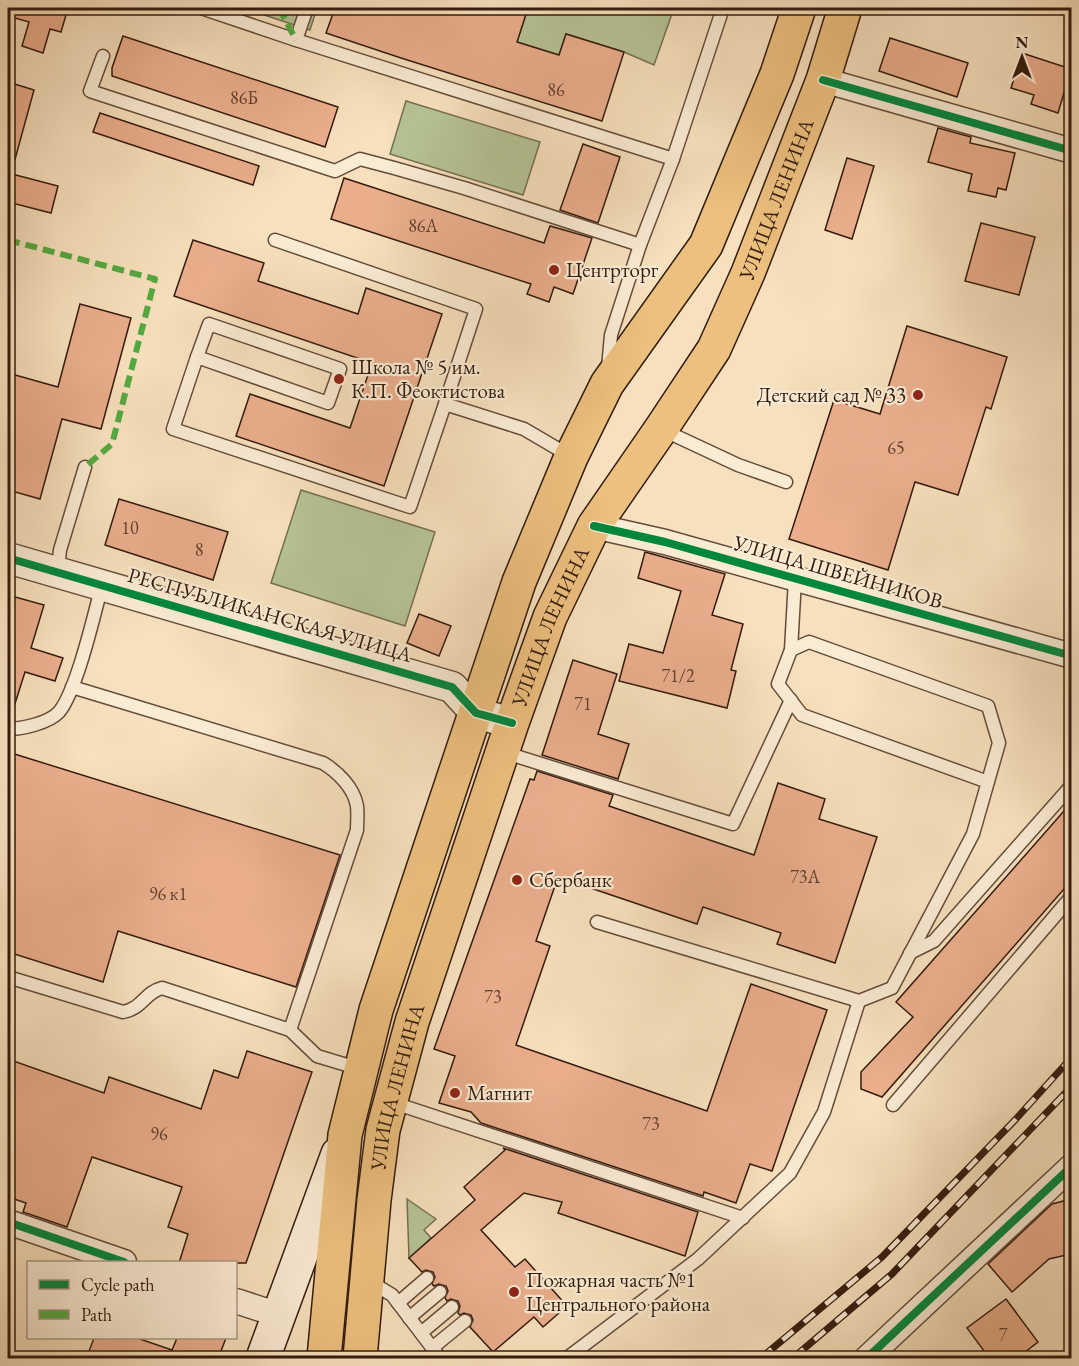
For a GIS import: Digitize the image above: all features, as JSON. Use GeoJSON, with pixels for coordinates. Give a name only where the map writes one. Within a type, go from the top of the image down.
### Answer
{"type":"FeatureCollection","features":[{"type":"Feature","properties":{"kind":"main road","name":"УЛИЦА ЛЕНИНА"},"geometry":{"type":"LineString","coordinates":[[263,1359],[345,1135],[379,998],[519,582],[571,457],[607,384],[706,245],[772,85],[799,8]]}},
{"type":"Feature","properties":{"kind":"main road","name":"УЛИЦА ЛЕНИНА"},"geometry":{"type":"LineString","coordinates":[[360,1359],[374,1200],[383,1130],[412,1022],[507,737],[550,618],[594,526],[662,429],[714,349],[748,273],[823,80],[845,8]]}},
{"type":"Feature","properties":{"kind":"main road","name":"УЛИЦА ЛЕНИНА"},"geometry":{"type":"LineString","coordinates":[[324,1359],[345,1135]]}},
{"type":"Feature","properties":{"kind":"street"},"geometry":{"type":"LineString","coordinates":[[823,80],[1071,151]]}},
{"type":"Feature","properties":{"kind":"street","name":"УЛИЦА ШВЕЙНИКОВ"},"geometry":{"type":"LineString","coordinates":[[594,526],[665,542],[1071,656]]}},
{"type":"Feature","properties":{"kind":"street","name":"РЕСПУБЛИКАНСКАЯ УЛИЦА"},"geometry":{"type":"LineString","coordinates":[[8,558],[452,687],[476,713]]}},
{"type":"Feature","properties":{"kind":"street"},"geometry":{"type":"LineString","coordinates":[[476,713],[507,737]]}},
{"type":"Feature","properties":{"kind":"street"},"geometry":{"type":"LineString","coordinates":[[867,1359],[1071,1166]]}},
{"type":"Feature","properties":{"kind":"street"},"geometry":{"type":"LineString","coordinates":[[8,1222],[118,1261]]}},
{"type":"Feature","properties":{"kind":"street"},"geometry":{"type":"LineString","coordinates":[[237,1301],[279,1315]]}},
{"type":"Feature","properties":{"kind":"lane"},"geometry":{"type":"LineString","coordinates":[[201,8],[673,159]]}},
{"type":"Feature","properties":{"kind":"lane"},"geometry":{"type":"LineString","coordinates":[[296,40],[307,8]]}},
{"type":"Feature","properties":{"kind":"lane"},"geometry":{"type":"LineString","coordinates":[[607,384],[611,335],[723,8]]}},
{"type":"Feature","properties":{"kind":"lane"},"geometry":{"type":"LineString","coordinates":[[103,56],[90,91],[334,171],[360,159],[464,188],[640,245]]}},
{"type":"Feature","properties":{"kind":"lane"},"geometry":{"type":"LineString","coordinates":[[197,357],[328,403],[340,369],[208,324],[197,357],[173,429],[410,507],[476,309],[275,240]]}},
{"type":"Feature","properties":{"kind":"lane"},"geometry":{"type":"LineString","coordinates":[[445,404],[524,429],[571,457]]}},
{"type":"Feature","properties":{"kind":"lane"},"geometry":{"type":"LineString","coordinates":[[662,429],[738,465],[786,482]]}},
{"type":"Feature","properties":{"kind":"lane"},"geometry":{"type":"LineString","coordinates":[[58,572],[60,550],[85,467]]}},
{"type":"Feature","properties":{"kind":"lane"},"geometry":{"type":"LineString","coordinates":[[795,579],[791,650],[778,684],[802,715],[988,782]]}},
{"type":"Feature","properties":{"kind":"lane"},"geometry":{"type":"LineString","coordinates":[[8,729],[44,721],[58,712],[72,687],[102,585]]}},
{"type":"Feature","properties":{"kind":"lane"},"geometry":{"type":"LineString","coordinates":[[597,922],[859,1001],[892,988],[973,834],[999,743],[988,706],[809,642],[791,650]]}},
{"type":"Feature","properties":{"kind":"lane"},"geometry":{"type":"LineString","coordinates":[[72,687],[323,763],[337,772],[346,784],[357,805],[357,830],[290,1030]]}},
{"type":"Feature","properties":{"kind":"lane"},"geometry":{"type":"LineString","coordinates":[[507,737],[732,824],[791,700]]}},
{"type":"Feature","properties":{"kind":"lane"},"geometry":{"type":"LineString","coordinates":[[910,953],[934,941],[1071,786]]}},
{"type":"Feature","properties":{"kind":"lane"},"geometry":{"type":"LineString","coordinates":[[893,1105],[1071,896]]}},
{"type":"Feature","properties":{"kind":"lane"},"geometry":{"type":"LineString","coordinates":[[8,977],[123,1012],[135,1009],[153,990],[162,988],[290,1030],[318,1056],[361,1069]]}},
{"type":"Feature","properties":{"kind":"lane"},"geometry":{"type":"LineString","coordinates":[[567,1359],[698,1259],[790,1173],[824,1112],[859,1001]]}},
{"type":"Feature","properties":{"kind":"lane"},"geometry":{"type":"LineString","coordinates":[[390,1102],[743,1218]]}},
{"type":"Feature","properties":{"kind":"lane"},"geometry":{"type":"LineString","coordinates":[[398,1303],[427,1278]]}},
{"type":"Feature","properties":{"kind":"lane"},"geometry":{"type":"LineString","coordinates":[[368,1280],[392,1296],[440,1359]]}},
{"type":"Feature","properties":{"kind":"lane"},"geometry":{"type":"LineString","coordinates":[[409,1318],[440,1293]]}},
{"type":"Feature","properties":{"kind":"lane"},"geometry":{"type":"LineString","coordinates":[[421,1333],[452,1307]]}},
{"type":"Feature","properties":{"kind":"lane"},"geometry":{"type":"LineString","coordinates":[[432,1348],[465,1321]]}},
{"type":"Feature","properties":{"kind":"green space"},"geometry":{"type":"Polygon","coordinates":[[[243,8],[317,8],[310,30],[243,8]]]}},
{"type":"Feature","properties":{"kind":"green space"},"geometry":{"type":"Polygon","coordinates":[[[528,8],[674,8],[654,65],[624,52],[566,34],[559,55],[517,42],[528,8]]]}},
{"type":"Feature","properties":{"kind":"green space"},"geometry":{"type":"Polygon","coordinates":[[[406,101],[540,142],[523,195],[390,154],[406,101]]]}},
{"type":"Feature","properties":{"kind":"green space"},"geometry":{"type":"Polygon","coordinates":[[[301,490],[435,532],[405,626],[271,583],[301,490]]]}},
{"type":"Feature","properties":{"kind":"green space"},"geometry":{"type":"Polygon","coordinates":[[[407,1199],[436,1219],[424,1230],[431,1238],[409,1258],[407,1199]]]}},
{"type":"Feature","properties":{"kind":"building"},"geometry":{"type":"Polygon","coordinates":[[[8,8],[68,8],[61,32],[50,29],[43,53],[22,46],[29,22],[8,16],[8,8]]]}},
{"type":"Feature","properties":{"kind":"building"},"geometry":{"type":"Polygon","coordinates":[[[335,8],[528,8],[517,42],[559,55],[566,34],[624,52],[602,121],[326,33],[335,8]]]}},
{"type":"Feature","properties":{"kind":"building"},"geometry":{"type":"Polygon","coordinates":[[[123,36],[338,107],[325,147],[112,76],[112,68],[123,36]]]}},
{"type":"Feature","properties":{"kind":"building"},"geometry":{"type":"Polygon","coordinates":[[[890,38],[968,63],[957,97],[879,71],[890,38]]]}},
{"type":"Feature","properties":{"kind":"building"},"geometry":{"type":"Polygon","coordinates":[[[1022,53],[1071,69],[1058,113],[1031,104],[1034,95],[1011,88],[1022,53]]]}},
{"type":"Feature","properties":{"kind":"building"},"geometry":{"type":"Polygon","coordinates":[[[8,82],[34,90],[14,163],[8,162],[8,82]]]}},
{"type":"Feature","properties":{"kind":"building"},"geometry":{"type":"Polygon","coordinates":[[[100,113],[259,166],[253,185],[93,132],[100,113]]]}},
{"type":"Feature","properties":{"kind":"building"},"geometry":{"type":"Polygon","coordinates":[[[938,128],[971,137],[970,143],[1015,153],[1006,190],[998,188],[996,197],[968,191],[972,174],[928,162],[938,128]]]}},
{"type":"Feature","properties":{"kind":"building"},"geometry":{"type":"Polygon","coordinates":[[[583,144],[620,157],[598,223],[560,210],[583,144]]]}},
{"type":"Feature","properties":{"kind":"building"},"geometry":{"type":"Polygon","coordinates":[[[847,158],[874,166],[852,239],[825,230],[847,158]]]}},
{"type":"Feature","properties":{"kind":"building"},"geometry":{"type":"Polygon","coordinates":[[[8,173],[58,186],[51,213],[8,202],[8,173]]]}},
{"type":"Feature","properties":{"kind":"building"},"geometry":{"type":"Polygon","coordinates":[[[344,178],[544,243],[550,226],[592,238],[573,294],[554,287],[549,302],[527,294],[531,284],[331,219],[344,178]]]}},
{"type":"Feature","properties":{"kind":"building"},"geometry":{"type":"Polygon","coordinates":[[[981,223],[1035,237],[1019,295],[965,281],[981,223]]]}},
{"type":"Feature","properties":{"kind":"building"},"geometry":{"type":"Polygon","coordinates":[[[193,240],[264,263],[258,281],[358,314],[366,288],[442,314],[384,486],[236,436],[250,394],[350,428],[372,363],[174,296],[193,240]]]}},
{"type":"Feature","properties":{"kind":"building"},"geometry":{"type":"Polygon","coordinates":[[[80,304],[131,318],[101,429],[62,419],[40,499],[8,490],[8,373],[58,387],[80,304]]]}},
{"type":"Feature","properties":{"kind":"building"},"geometry":{"type":"Polygon","coordinates":[[[907,326],[1007,357],[991,409],[986,407],[958,495],[915,482],[888,570],[789,539],[834,400],[880,414],[907,326]]]}},
{"type":"Feature","properties":{"kind":"building"},"geometry":{"type":"Polygon","coordinates":[[[119,499],[228,532],[213,580],[105,545],[119,499]]]}},
{"type":"Feature","properties":{"kind":"building"},"geometry":{"type":"Polygon","coordinates":[[[645,552],[725,574],[712,615],[743,624],[731,670],[736,671],[727,708],[619,681],[629,644],[663,653],[681,591],[638,578],[645,552]]]}},
{"type":"Feature","properties":{"kind":"building"},"geometry":{"type":"Polygon","coordinates":[[[8,595],[44,605],[31,648],[63,658],[55,681],[25,672],[12,713],[8,713],[8,595]]]}},
{"type":"Feature","properties":{"kind":"building"},"geometry":{"type":"Polygon","coordinates":[[[419,614],[451,626],[439,656],[407,643],[419,614]]]}},
{"type":"Feature","properties":{"kind":"building"},"geometry":{"type":"Polygon","coordinates":[[[573,660],[617,674],[598,734],[629,744],[618,779],[542,755],[573,660]]]}},
{"type":"Feature","properties":{"kind":"building"},"geometry":{"type":"Polygon","coordinates":[[[8,752],[340,855],[296,987],[118,931],[103,982],[8,952],[8,752]]]}},
{"type":"Feature","properties":{"kind":"building"},"geometry":{"type":"Polygon","coordinates":[[[537,771],[613,795],[609,806],[754,855],[778,783],[825,799],[819,819],[877,837],[835,963],[777,944],[781,933],[703,907],[697,924],[558,877],[536,941],[550,946],[516,1045],[707,1111],[751,984],[827,1010],[772,1171],[750,1164],[736,1203],[704,1192],[703,1196],[481,1123],[471,1112],[439,1103],[455,1056],[434,1049],[530,779],[534,780],[537,771]]]}},
{"type":"Feature","properties":{"kind":"building"},"geometry":{"type":"Polygon","coordinates":[[[1071,803],[1071,881],[882,1097],[861,1089],[861,1072],[913,1017],[896,1002],[1071,803]]]}},
{"type":"Feature","properties":{"kind":"building"},"geometry":{"type":"Polygon","coordinates":[[[247,1051],[312,1072],[246,1263],[180,1261],[188,1234],[168,1227],[182,1187],[92,1157],[67,1227],[23,1212],[26,1203],[8,1197],[8,1059],[104,1093],[109,1077],[201,1109],[214,1070],[238,1078],[247,1051]]]}},
{"type":"Feature","properties":{"kind":"building"},"geometry":{"type":"Polygon","coordinates":[[[503,1148],[698,1212],[685,1256],[558,1213],[562,1202],[524,1193],[481,1230],[515,1267],[525,1259],[567,1306],[543,1327],[534,1317],[493,1352],[470,1327],[473,1320],[471,1315],[458,1313],[460,1306],[458,1301],[451,1299],[447,1301],[446,1286],[439,1284],[434,1286],[432,1284],[435,1277],[433,1272],[426,1270],[422,1272],[409,1258],[475,1200],[464,1187],[505,1150],[503,1148]]]}},
{"type":"Feature","properties":{"kind":"building"},"geometry":{"type":"Polygon","coordinates":[[[1071,1199],[1071,1254],[1049,1259],[1012,1292],[988,1264],[1052,1204],[1071,1199]]]}},
{"type":"Feature","properties":{"kind":"building"},"geometry":{"type":"Polygon","coordinates":[[[1006,1299],[1038,1342],[1016,1359],[990,1359],[967,1328],[1006,1299]]]}},
{"type":"Feature","properties":{"kind":"building"},"geometry":{"type":"Polygon","coordinates":[[[94,1339],[140,1339],[172,1350],[177,1339],[226,1339],[218,1359],[99,1359],[88,1354],[94,1339]]]}},
{"type":"Feature","properties":{"kind":"railway"},"geometry":{"type":"LineString","coordinates":[[761,1358],[882,1257],[1016,1119],[1072,1057]]}},
{"type":"Feature","properties":{"kind":"railway"},"geometry":{"type":"LineString","coordinates":[[793,1358],[892,1274],[1072,1086]]}},
{"type":"Feature","properties":{"kind":"marked path"},"geometry":{"type":"LineString","coordinates":[[279,8],[296,40]]}},
{"type":"Feature","properties":{"kind":"marked path"},"geometry":{"type":"LineString","coordinates":[[8,240],[155,279],[112,444],[85,467]]}},
{"type":"Feature","properties":{"kind":"cycle path"},"geometry":{"type":"LineString","coordinates":[[823,80],[1072,151]]}},
{"type":"Feature","properties":{"kind":"cycle path"},"geometry":{"type":"LineString","coordinates":[[594,526],[665,542],[1072,656]]}},
{"type":"Feature","properties":{"kind":"cycle path"},"geometry":{"type":"LineString","coordinates":[[8,558],[452,687],[476,713],[512,723]]}},
{"type":"Feature","properties":{"kind":"cycle path"},"geometry":{"type":"LineString","coordinates":[[867,1358],[1072,1166]]}},
{"type":"Feature","properties":{"kind":"cycle path"},"geometry":{"type":"LineString","coordinates":[[8,1222],[121,1261]]}},
{"type":"Feature","properties":{"kind":"place","name":"Центрторг"},"geometry":{"type":"Point","coordinates":[554,270]}},
{"type":"Feature","properties":{"kind":"place","name":"Школа № 5 им. К.П. Феоктистова"},"geometry":{"type":"Point","coordinates":[339,379]}},
{"type":"Feature","properties":{"kind":"place","name":"Детский сад № 33"},"geometry":{"type":"Point","coordinates":[918,395]}},
{"type":"Feature","properties":{"kind":"place","name":"Сбербанк"},"geometry":{"type":"Point","coordinates":[517,880]}},
{"type":"Feature","properties":{"kind":"place","name":"Магнит"},"geometry":{"type":"Point","coordinates":[455,1093]}},
{"type":"Feature","properties":{"kind":"place","name":"Пожарная часть №1 Центрального района"},"geometry":{"type":"Point","coordinates":[514,1292]}}]}
